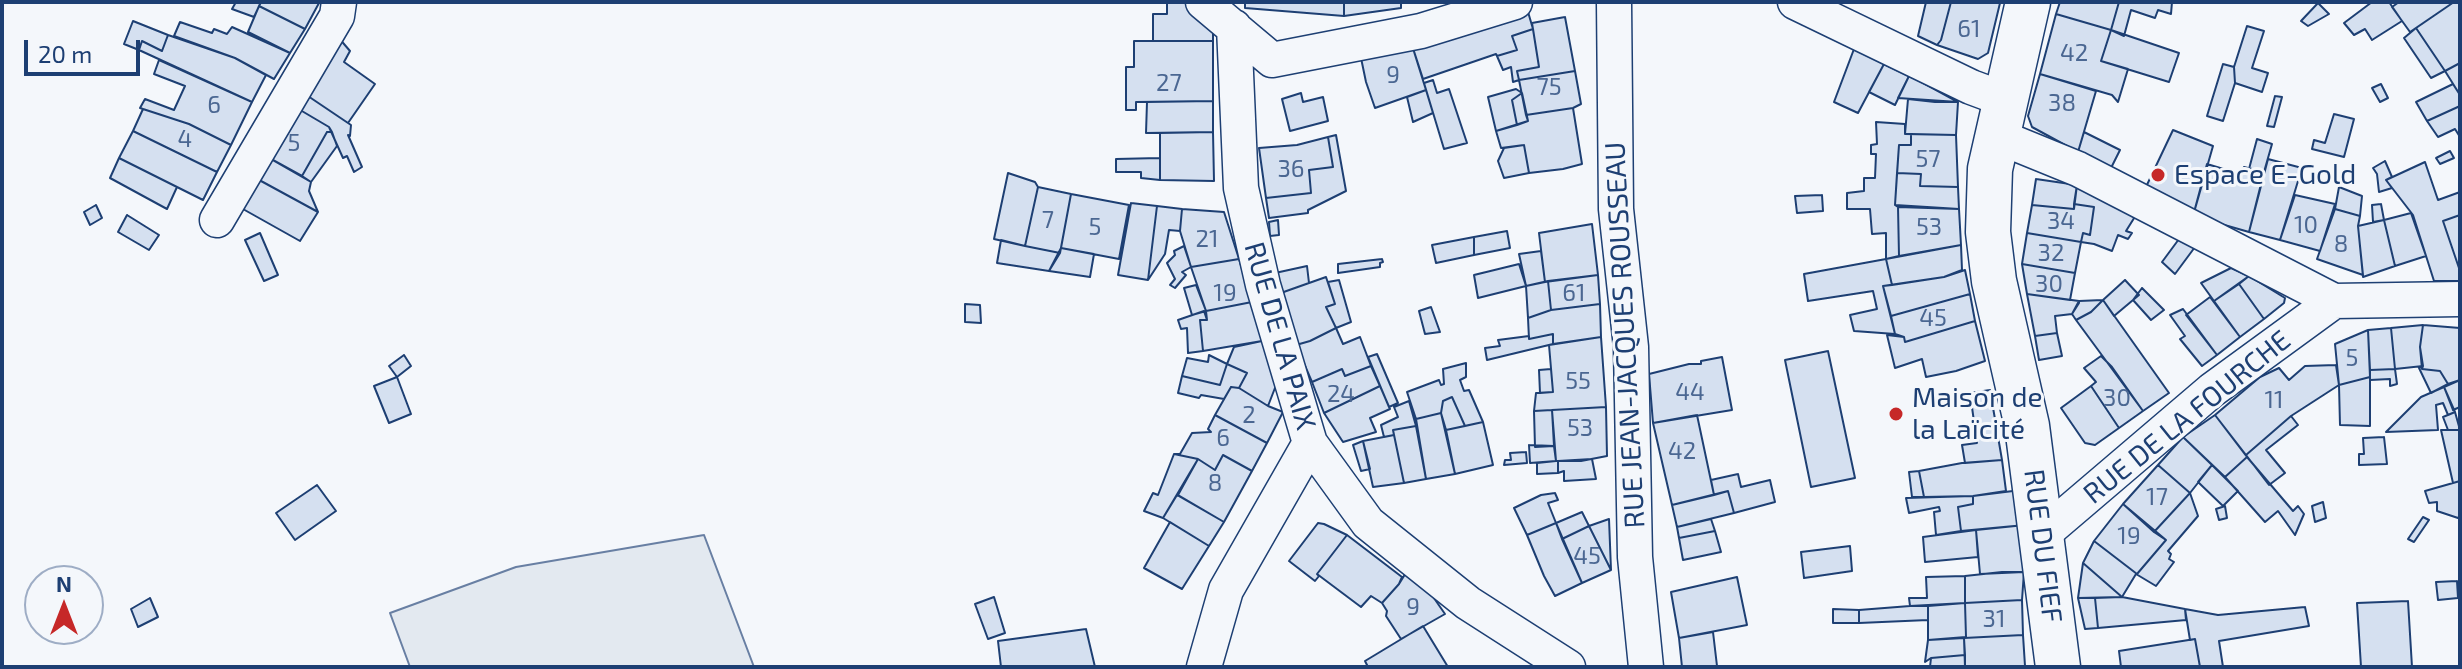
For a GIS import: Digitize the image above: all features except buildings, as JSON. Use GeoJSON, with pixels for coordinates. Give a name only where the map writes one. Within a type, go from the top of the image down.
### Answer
{"type":"FeatureCollection","features":[{"type":"Feature","properties":{"kind":"street"},"geometry":{"type":"LineString","coordinates":[[217,220],[337,16],[339,2]]}},
{"type":"Feature","properties":{"kind":"street"},"geometry":{"type":"LineString","coordinates":[[1203,2],[1272,60],[1421,31],[1515,2]]}},
{"type":"Feature","properties":{"kind":"street","name":"RUE JEAN-JACQUES ROUSSEAU"},"geometry":{"type":"LineString","coordinates":[[1614,2],[1616,209],[1631,347],[1635,557],[1646,667]]}},
{"type":"Feature","properties":{"kind":"street"},"geometry":{"type":"LineString","coordinates":[[1795,2],[1971,87],[2002,118],[2078,169],[2334,301],[2460,299]]}},
{"type":"Feature","properties":{"kind":"street","name":"RUE DU FIEF"},"geometry":{"type":"LineString","coordinates":[[2028,2],[1988,182],[1990,261],[2027,426],[2058,667]]}},
{"type":"Feature","properties":{"kind":"street","name":"RUE DE LA PAIX"},"geometry":{"type":"LineString","coordinates":[[1234,27],[1241,188],[1263,285],[1310,443],[1368,523],[1468,603],[1568,667]]}},
{"type":"Feature","properties":{"kind":"street","name":"RUE DE LA FOURCHE"},"geometry":{"type":"LineString","coordinates":[[2042,535],[2212,390],[2334,301]]}},
{"type":"Feature","properties":{"kind":"street"},"geometry":{"type":"LineString","coordinates":[[1204,667],[1226,590],[1310,443]]}},
{"type":"Feature","properties":{"kind":"shaded area"},"geometry":{"type":"Polygon","coordinates":[[[704,535],[754,667],[410,667],[390,613],[516,567],[704,535]]]}},
{"type":"Feature","properties":{"kind":"place","name":"Espace E-Gold"},"geometry":{"type":"Point","coordinates":[2158,175]}},
{"type":"Feature","properties":{"kind":"place","name":"Maison de la Laïcité"},"geometry":{"type":"Point","coordinates":[1896,414]}}]}
